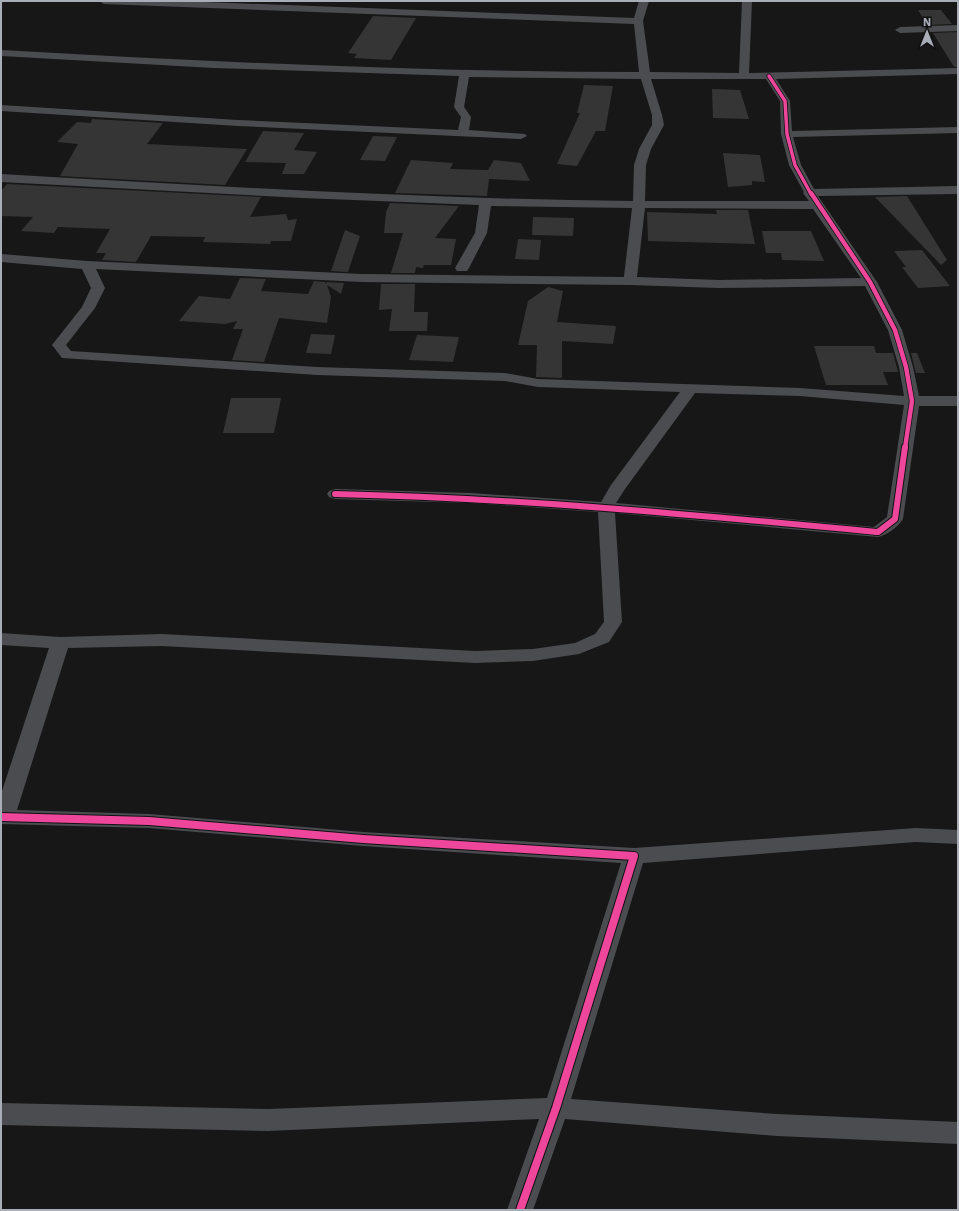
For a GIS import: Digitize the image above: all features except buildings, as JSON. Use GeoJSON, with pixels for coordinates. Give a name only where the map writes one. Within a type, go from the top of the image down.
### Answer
{"type":"FeatureCollection","features":[{"type":"Feature","properties":{"kind":"street"},"geometry":{"type":"LineString","coordinates":[[104,1],[638,21]]}},
{"type":"Feature","properties":{"kind":"street"},"geometry":{"type":"LineString","coordinates":[[630,281],[639,204],[640,165],[645,149],[658,125],[657,115],[645,76],[638,21],[644,1]]}},
{"type":"Feature","properties":{"kind":"street"},"geometry":{"type":"LineString","coordinates":[[744,76],[747,1]]}},
{"type":"Feature","properties":{"kind":"street"},"geometry":{"type":"LineString","coordinates":[[900,30],[958,28]]}},
{"type":"Feature","properties":{"kind":"street"},"geometry":{"type":"LineString","coordinates":[[1,53],[214,65],[465,73],[645,76],[769,76],[958,71]]}},
{"type":"Feature","properties":{"kind":"street"},"geometry":{"type":"LineString","coordinates":[[462,134],[466,117],[460,107],[460,98],[465,73]]}},
{"type":"Feature","properties":{"kind":"street"},"geometry":{"type":"LineString","coordinates":[[335,494],[404,495],[606,507],[878,532],[895,519],[912,401],[906,367],[896,330],[870,282],[813,199],[795,165],[787,134],[785,101],[769,76]]}},
{"type":"Feature","properties":{"kind":"street"},"geometry":{"type":"LineString","coordinates":[[1,108],[238,123],[521,136]]}},
{"type":"Feature","properties":{"kind":"street"},"geometry":{"type":"LineString","coordinates":[[787,134],[958,130]]}},
{"type":"Feature","properties":{"kind":"street"},"geometry":{"type":"LineString","coordinates":[[1,178],[237,192],[486,202],[639,204],[813,199],[958,190]]}},
{"type":"Feature","properties":{"kind":"street"},"geometry":{"type":"LineString","coordinates":[[462,268],[481,233],[486,202]]}},
{"type":"Feature","properties":{"kind":"street"},"geometry":{"type":"LineString","coordinates":[[1,258],[87,265],[362,278],[630,281],[719,284],[870,282]]}},
{"type":"Feature","properties":{"kind":"street"},"geometry":{"type":"LineString","coordinates":[[87,265],[98,288],[88,308],[59,345],[67,355],[318,371],[505,376],[538,383],[800,392],[912,401],[958,401]]}},
{"type":"Feature","properties":{"kind":"street"},"geometry":{"type":"LineString","coordinates":[[1,640],[60,643],[162,640],[474,656],[533,655],[579,648],[602,638],[613,622],[606,507],[617,488],[691,388]]}},
{"type":"Feature","properties":{"kind":"street"},"geometry":{"type":"LineString","coordinates":[[60,643],[2,817],[149,821],[364,839],[634,856],[916,835],[958,837]]}},
{"type":"Feature","properties":{"kind":"street"},"geometry":{"type":"LineString","coordinates":[[520,1210],[556,1108],[634,856]]}},
{"type":"Feature","properties":{"kind":"street"},"geometry":{"type":"LineString","coordinates":[[1,1114],[268,1120],[556,1108],[777,1125],[958,1133]]}},
{"type":"Feature","properties":{"kind":"cycle path"},"geometry":{"type":"LineString","coordinates":[[335,494],[471,498],[539,502],[878,532],[895,519],[912,401],[906,367],[895,330],[870,282],[817,205],[795,165],[787,134],[785,101],[769,76]]}},
{"type":"Feature","properties":{"kind":"cycle path"},"geometry":{"type":"LineString","coordinates":[[1,817],[149,821],[363,839],[634,856],[556,1108],[520,1210]]}}]}
